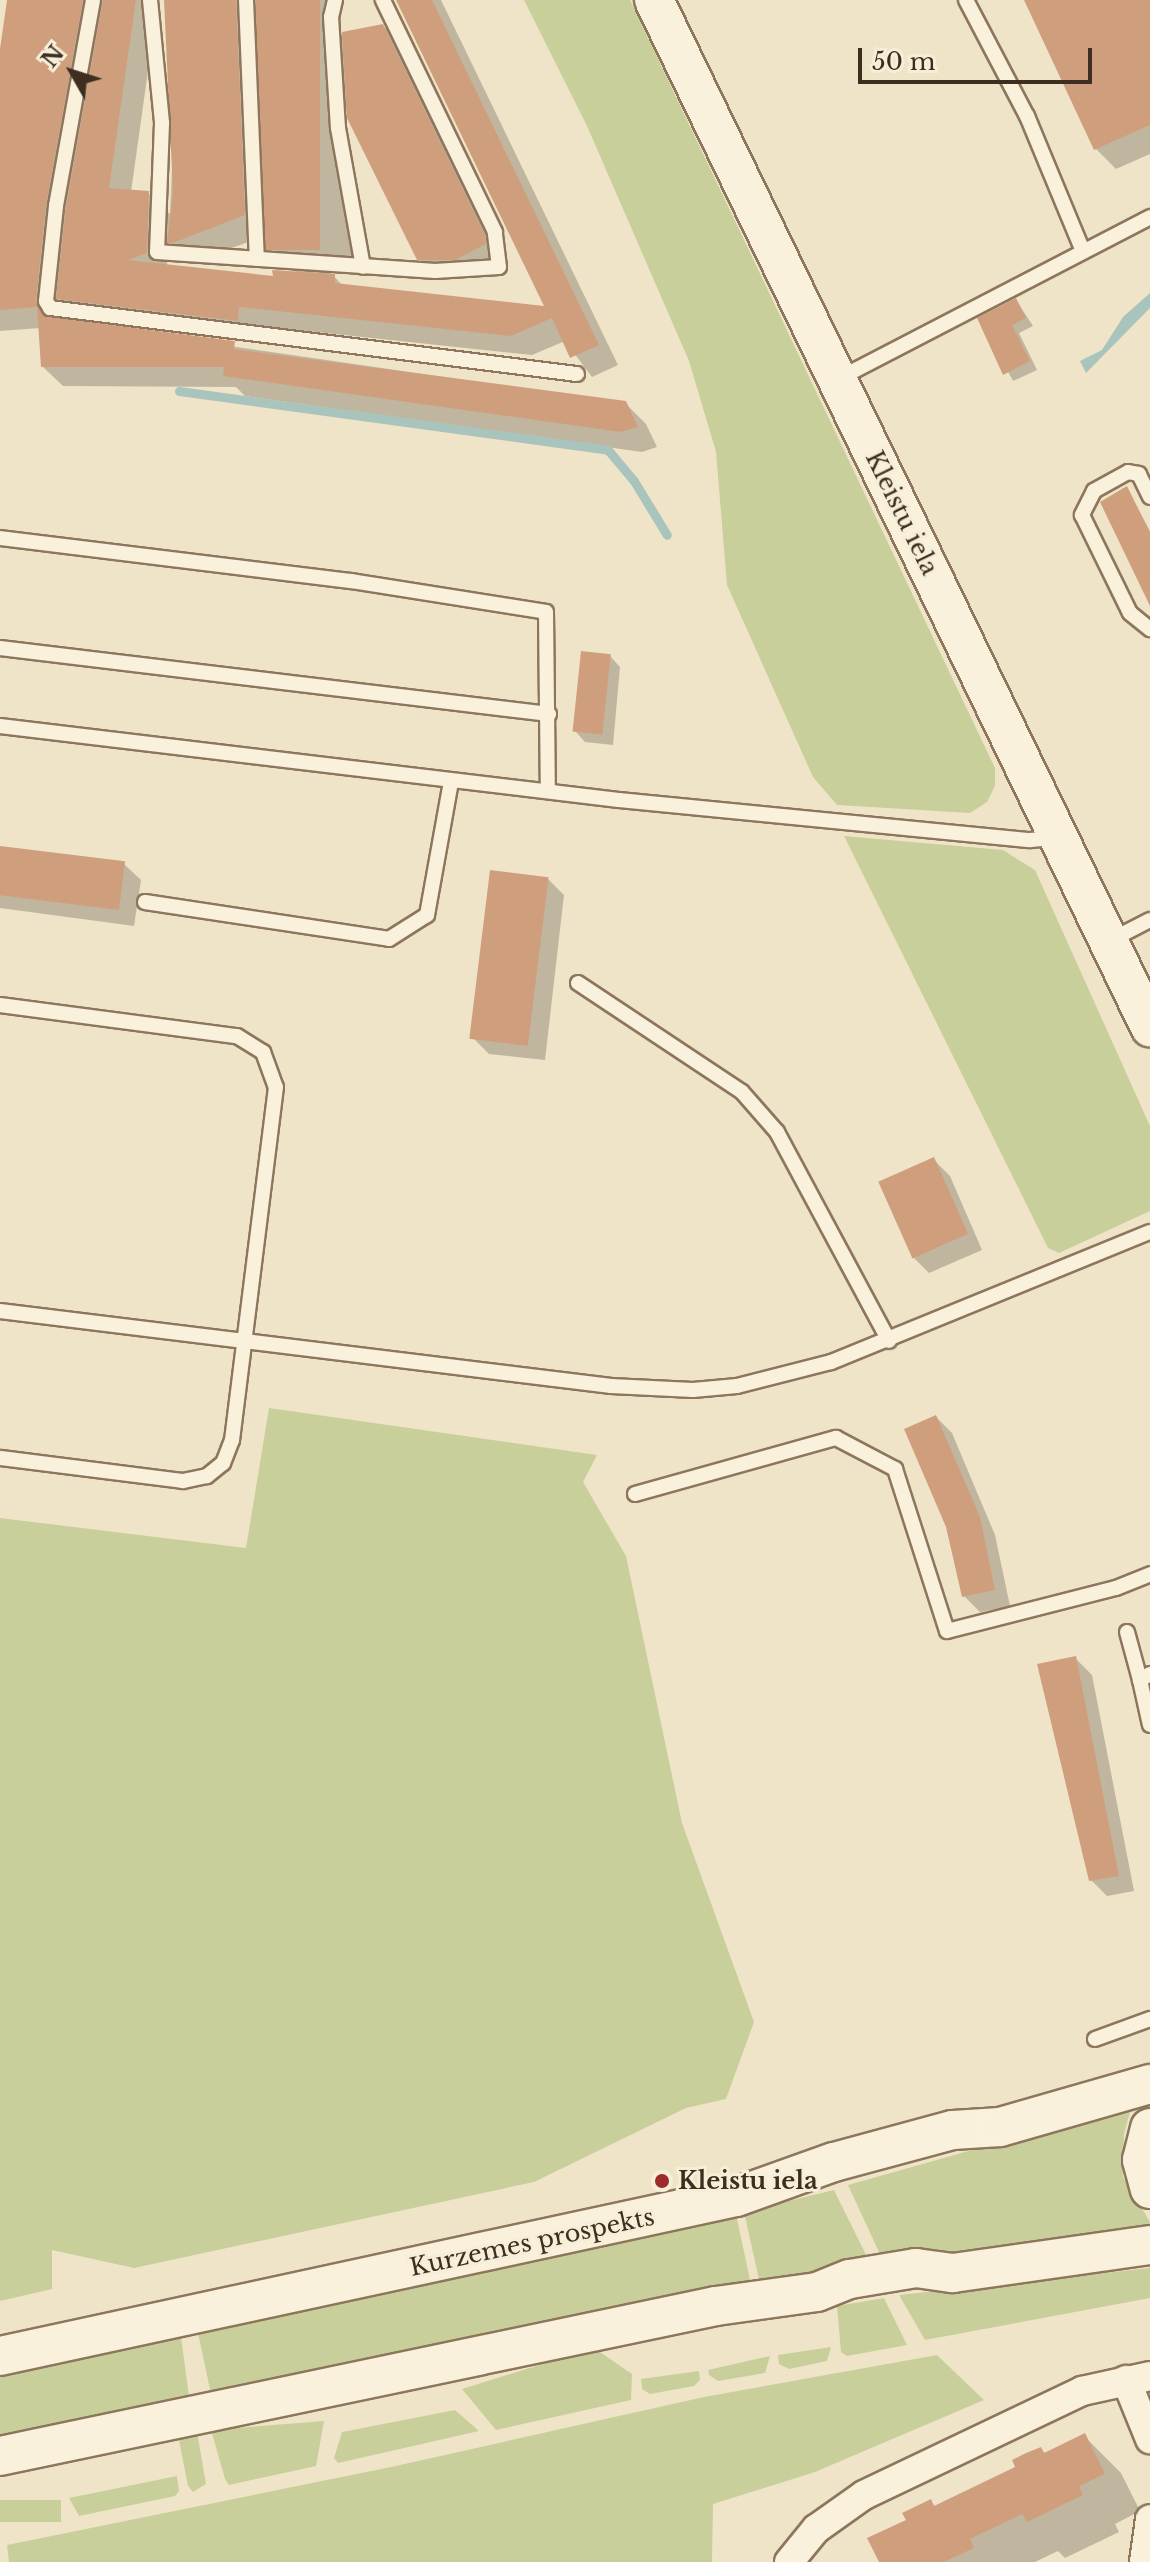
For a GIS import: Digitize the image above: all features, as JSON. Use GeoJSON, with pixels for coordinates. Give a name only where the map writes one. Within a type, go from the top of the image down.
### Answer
{"type":"FeatureCollection","features":[{"type":"Feature","properties":{"kind":"main road","name":"Kleistu iela"},"geometry":{"type":"LineString","coordinates":[[654,0],[1150,1027]]}},
{"type":"Feature","properties":{"kind":"main road","name":"Kurzemes prospekts"},"geometry":{"type":"LineString","coordinates":[[0,2356],[736,2197],[834,2162],[953,2130],[1000,2127],[1150,2084]]}},
{"type":"Feature","properties":{"kind":"main road"},"geometry":{"type":"LineString","coordinates":[[1150,2128],[1142,2160],[1150,2189]]}},
{"type":"Feature","properties":{"kind":"main road"},"geometry":{"type":"LineString","coordinates":[[0,2456],[716,2306],[817,2292],[850,2279],[916,2268],[953,2273],[1150,2245]]}},
{"type":"Feature","properties":{"kind":"street"},"geometry":{"type":"LineString","coordinates":[[789,2562],[816,2529],[864,2495],[1071,2396],[1138,2378],[1150,2439]]}},
{"type":"Feature","properties":{"kind":"street"},"geometry":{"type":"LineString","coordinates":[[1144,2562],[1150,2519]]}},
{"type":"Feature","properties":{"kind":"lane"},"geometry":{"type":"LineString","coordinates":[[93,0],[56,206],[46,301],[50,308],[577,374]]}},
{"type":"Feature","properties":{"kind":"lane"},"geometry":{"type":"LineString","coordinates":[[150,0],[162,123],[157,252],[435,271],[499,267],[495,232],[383,0]]}},
{"type":"Feature","properties":{"kind":"lane"},"geometry":{"type":"LineString","coordinates":[[246,0],[257,259]]}},
{"type":"Feature","properties":{"kind":"lane"},"geometry":{"type":"LineString","coordinates":[[335,0],[331,17],[338,128],[363,267]]}},
{"type":"Feature","properties":{"kind":"lane"},"geometry":{"type":"LineString","coordinates":[[966,0],[1027,116],[1082,249]]}},
{"type":"Feature","properties":{"kind":"lane"},"geometry":{"type":"LineString","coordinates":[[837,379],[1082,249],[1150,217]]}},
{"type":"Feature","properties":{"kind":"lane"},"geometry":{"type":"LineString","coordinates":[[1150,497],[1139,474],[1128,472],[1094,491],[1082,515],[1130,613],[1150,629]]}},
{"type":"Feature","properties":{"kind":"lane"},"geometry":{"type":"LineString","coordinates":[[0,538],[351,581],[546,612],[548,790]]}},
{"type":"Feature","properties":{"kind":"lane"},"geometry":{"type":"LineString","coordinates":[[0,648],[549,714]]}},
{"type":"Feature","properties":{"kind":"lane"},"geometry":{"type":"LineString","coordinates":[[0,726],[451,782],[1030,840],[1058,837]]}},
{"type":"Feature","properties":{"kind":"lane"},"geometry":{"type":"LineString","coordinates":[[145,902],[389,939],[427,915],[451,782]]}},
{"type":"Feature","properties":{"kind":"lane"},"geometry":{"type":"LineString","coordinates":[[1108,941],[1150,920]]}},
{"type":"Feature","properties":{"kind":"lane"},"geometry":{"type":"LineString","coordinates":[[578,983],[751,1102],[777,1132],[811,1190],[889,1341]]}},
{"type":"Feature","properties":{"kind":"lane"},"geometry":{"type":"LineString","coordinates":[[0,1005],[225,1033],[263,1052],[274,1074],[276,1103],[230,1450],[213,1473],[172,1480],[0,1458]]}},
{"type":"Feature","properties":{"kind":"lane"},"geometry":{"type":"LineString","coordinates":[[0,1311],[611,1386],[693,1390],[780,1377],[889,1341],[1150,1232]]}},
{"type":"Feature","properties":{"kind":"lane"},"geometry":{"type":"LineString","coordinates":[[635,1494],[836,1438],[895,1469],[947,1631],[1116,1588],[1150,1574]]}},
{"type":"Feature","properties":{"kind":"lane"},"geometry":{"type":"LineString","coordinates":[[1127,1632],[1145,1677],[1150,1725]]}},
{"type":"Feature","properties":{"kind":"lane"},"geometry":{"type":"LineString","coordinates":[[1095,2039],[1150,2019]]}},
{"type":"Feature","properties":{"kind":"green space"},"geometry":{"type":"Polygon","coordinates":[[[524,0],[630,0],[995,768],[995,786],[987,802],[970,813],[837,805],[813,777],[727,585],[716,452],[689,361],[587,126],[524,0]]]}},
{"type":"Feature","properties":{"kind":"green space"},"geometry":{"type":"Polygon","coordinates":[[[844,836],[1003,850],[1035,870],[1150,1126],[1150,1211],[1059,1253],[1048,1248],[844,836]]]}},
{"type":"Feature","properties":{"kind":"green space"},"geometry":{"type":"Polygon","coordinates":[[[269,1408],[597,1455],[583,1482],[626,1556],[682,1823],[754,2022],[726,2099],[686,2108],[534,2182],[134,2268],[52,2250],[52,2289],[0,2301],[0,1518],[246,1548],[269,1408]]]}},
{"type":"Feature","properties":{"kind":"green space"},"geometry":{"type":"Polygon","coordinates":[[[1132,2105],[1124,2134],[1123,2177],[1150,2222],[1150,2234],[885,2265],[848,2185],[1132,2105]]]}},
{"type":"Feature","properties":{"kind":"green space"},"geometry":{"type":"Polygon","coordinates":[[[834,2190],[872,2267],[760,2284],[744,2212],[834,2190]]]}},
{"type":"Feature","properties":{"kind":"green space"},"geometry":{"type":"Polygon","coordinates":[[[736,2214],[751,2285],[212,2400],[197,2329],[736,2214]]]}},
{"type":"Feature","properties":{"kind":"green space"},"geometry":{"type":"Polygon","coordinates":[[[1150,2268],[1150,2298],[925,2340],[899,2295],[1150,2268]]]}},
{"type":"Feature","properties":{"kind":"green space"},"geometry":{"type":"Polygon","coordinates":[[[884,2298],[907,2345],[847,2356],[841,2352],[837,2306],[884,2298]]]}},
{"type":"Feature","properties":{"kind":"green space"},"geometry":{"type":"Polygon","coordinates":[[[181,2337],[189,2396],[0,2438],[0,2373],[181,2337]]]}},
{"type":"Feature","properties":{"kind":"green space"},"geometry":{"type":"Polygon","coordinates":[[[831,2347],[827,2361],[789,2369],[779,2364],[778,2355],[831,2347]]]}},
{"type":"Feature","properties":{"kind":"green space"},"geometry":{"type":"Polygon","coordinates":[[[594,2348],[632,2374],[631,2400],[496,2430],[462,2389],[594,2348]]]}},
{"type":"Feature","properties":{"kind":"green space"},"geometry":{"type":"Polygon","coordinates":[[[937,2355],[984,2400],[815,2472],[713,2504],[712,2562],[9,2562],[7,2545],[391,2467],[704,2397],[937,2355]]]}},
{"type":"Feature","properties":{"kind":"green space"},"geometry":{"type":"Polygon","coordinates":[[[770,2356],[765,2373],[718,2381],[709,2375],[708,2370],[770,2356]]]}},
{"type":"Feature","properties":{"kind":"green space"},"geometry":{"type":"Polygon","coordinates":[[[699,2371],[700,2380],[694,2386],[650,2394],[642,2389],[641,2379],[699,2371]]]}},
{"type":"Feature","properties":{"kind":"green space"},"geometry":{"type":"Polygon","coordinates":[[[455,2410],[479,2431],[338,2463],[334,2458],[342,2432],[455,2410]]]}},
{"type":"Feature","properties":{"kind":"green space"},"geometry":{"type":"Polygon","coordinates":[[[324,2421],[316,2466],[229,2485],[225,2479],[211,2430],[324,2421]]]}},
{"type":"Feature","properties":{"kind":"green space"},"geometry":{"type":"Polygon","coordinates":[[[197,2432],[206,2484],[193,2492],[188,2486],[178,2435],[197,2432]]]}},
{"type":"Feature","properties":{"kind":"green space"},"geometry":{"type":"Polygon","coordinates":[[[177,2476],[179,2491],[175,2496],[79,2516],[69,2498],[177,2476]]]}},
{"type":"Feature","properties":{"kind":"green space"},"geometry":{"type":"Polygon","coordinates":[[[0,2500],[61,2500],[61,2522],[0,2522],[0,2500]]]}},
{"type":"Feature","properties":{"kind":"water"},"geometry":{"type":"Polygon","coordinates":[[[1150,293],[1150,308],[1086,373],[1080,361],[1102,350],[1123,317],[1150,293]]]}},
{"type":"Feature","properties":{"kind":"building"},"geometry":{"type":"Polygon","coordinates":[[[7,0],[83,0],[46,205],[36,300],[44,316],[235,341],[234,349],[626,401],[638,427],[621,432],[223,376],[224,367],[41,367],[37,307],[0,310],[0,49],[7,0]]]}},
{"type":"Feature","properties":{"kind":"building"},"geometry":{"type":"Polygon","coordinates":[[[103,0],[136,0],[109,188],[149,191],[147,253],[128,260],[273,276],[272,270],[335,274],[335,283],[544,306],[396,0],[432,0],[599,345],[570,358],[552,318],[511,336],[239,307],[238,321],[56,299],[66,207],[103,0]]]}},
{"type":"Feature","properties":{"kind":"building"},"geometry":{"type":"Polygon","coordinates":[[[164,0],[236,0],[245,215],[173,243],[167,243],[173,192],[164,0]]]}},
{"type":"Feature","properties":{"kind":"building"},"geometry":{"type":"Polygon","coordinates":[[[256,0],[320,0],[320,250],[256,250],[256,0]]]}},
{"type":"Feature","properties":{"kind":"building"},"geometry":{"type":"Polygon","coordinates":[[[1024,0],[1150,0],[1150,125],[1094,150],[1024,0]]]}},
{"type":"Feature","properties":{"kind":"building"},"geometry":{"type":"Polygon","coordinates":[[[383,24],[485,235],[486,244],[455,260],[417,260],[347,118],[342,32],[383,24]]]}},
{"type":"Feature","properties":{"kind":"building"},"geometry":{"type":"Polygon","coordinates":[[[1016,298],[1026,318],[1012,325],[1030,361],[1003,375],[977,318],[1016,298]]]}},
{"type":"Feature","properties":{"kind":"building"},"geometry":{"type":"Polygon","coordinates":[[[1127,486],[1150,533],[1150,606],[1100,502],[1127,486]]]}},
{"type":"Feature","properties":{"kind":"building"},"geometry":{"type":"Polygon","coordinates":[[[581,651],[611,654],[602,735],[573,732],[581,651]]]}},
{"type":"Feature","properties":{"kind":"building"},"geometry":{"type":"Polygon","coordinates":[[[0,846],[125,861],[119,910],[0,895],[0,846]]]}},
{"type":"Feature","properties":{"kind":"building"},"geometry":{"type":"Polygon","coordinates":[[[490,870],[549,877],[528,1046],[469,1039],[490,870]]]}},
{"type":"Feature","properties":{"kind":"building"},"geometry":{"type":"Polygon","coordinates":[[[934,1157],[968,1234],[912,1259],[878,1182],[934,1157]]]}},
{"type":"Feature","properties":{"kind":"building"},"geometry":{"type":"Polygon","coordinates":[[[936,1415],[980,1517],[995,1590],[962,1597],[946,1527],[904,1429],[936,1415]]]}},
{"type":"Feature","properties":{"kind":"building"},"geometry":{"type":"Polygon","coordinates":[[[1076,1656],[1119,1876],[1089,1881],[1037,1664],[1076,1656]]]}},
{"type":"Feature","properties":{"kind":"building"},"geometry":{"type":"Polygon","coordinates":[[[1085,2433],[1105,2474],[1079,2486],[1083,2495],[1027,2522],[1022,2514],[970,2539],[974,2548],[944,2562],[879,2562],[867,2538],[906,2520],[902,2513],[931,2499],[934,2506],[1015,2467],[1012,2460],[1026,2453],[1041,2447],[1044,2453],[1085,2433]]]}},
{"type":"Feature","properties":{"kind":"waterway"},"geometry":{"type":"LineString","coordinates":[[179,391],[608,450],[634,481],[667,535]]}},
{"type":"Feature","properties":{"kind":"place","name":"Kleistu iela"},"geometry":{"type":"Point","coordinates":[662,2181]}}]}
